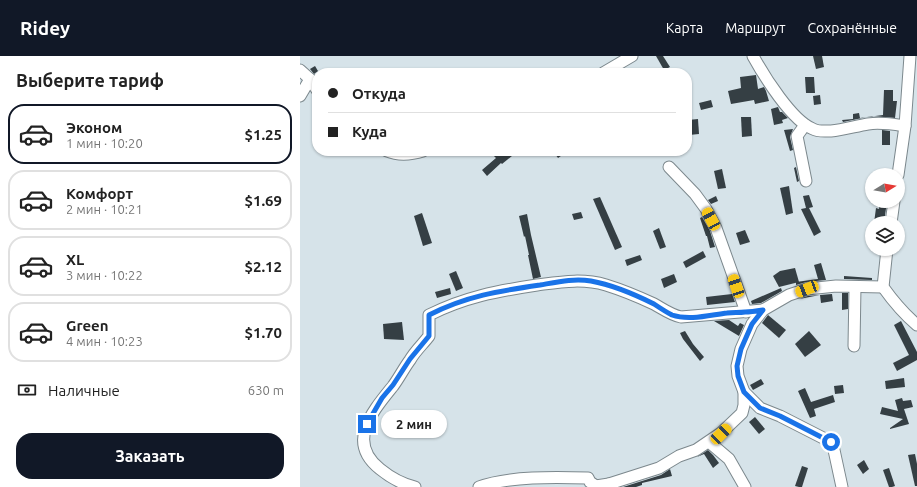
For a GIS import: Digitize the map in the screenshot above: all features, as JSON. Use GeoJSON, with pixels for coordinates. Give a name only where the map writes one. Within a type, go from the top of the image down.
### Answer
{"type":"FeatureCollection","features":[{"type":"Feature","properties":{"kind":"street"},"geometry":{"type":"LineString","coordinates":[[612,68],[632,56]]}},
{"type":"Feature","properties":{"kind":"street"},"geometry":{"type":"LineString","coordinates":[[753,56],[790,111],[805,125],[812,129],[818,131],[832,131],[869,124],[886,123],[905,126]]}},
{"type":"Feature","properties":{"kind":"street"},"geometry":{"type":"LineString","coordinates":[[899,168],[905,126],[910,56]]}},
{"type":"Feature","properties":{"kind":"street"},"geometry":{"type":"LineString","coordinates":[[300,70],[312,83]]}},
{"type":"Feature","properties":{"kind":"street"},"geometry":{"type":"LineString","coordinates":[[300,96],[310,80]]}},
{"type":"Feature","properties":{"kind":"street"},"geometry":{"type":"LineString","coordinates":[[805,125],[797,136],[806,181]]}},
{"type":"Feature","properties":{"kind":"street"},"geometry":{"type":"LineString","coordinates":[[669,167],[695,194],[706,209],[716,228],[746,312]]}},
{"type":"Feature","properties":{"kind":"street"},"geometry":{"type":"LineString","coordinates":[[886,256],[883,287],[909,319],[917,325]]}},
{"type":"Feature","properties":{"kind":"street"},"geometry":{"type":"LineString","coordinates":[[416,487],[404,484],[388,476],[367,457],[362,443],[367,424],[382,398],[393,385],[410,359],[429,336],[429,315],[458,302],[477,296],[506,290],[581,280],[605,284],[654,304],[672,315],[681,317],[763,310]]}},
{"type":"Feature","properties":{"kind":"street"},"geometry":{"type":"LineString","coordinates":[[479,487],[499,481],[557,477],[588,478],[590,482],[596,486],[606,486],[659,468],[679,456],[696,450],[721,434],[742,413],[744,405],[744,392],[738,376],[737,366],[741,349],[752,324],[763,310],[789,295],[807,289],[836,286],[883,287]]}},
{"type":"Feature","properties":{"kind":"street"},"geometry":{"type":"LineString","coordinates":[[854,346],[855,287]]}},
{"type":"Feature","properties":{"kind":"street"},"geometry":{"type":"LineString","coordinates":[[744,392],[760,408],[780,416],[831,442],[842,487]]}},
{"type":"Feature","properties":{"kind":"street"},"geometry":{"type":"LineString","coordinates":[[709,442],[729,459],[745,487]]}},
{"type":"Feature","properties":{"kind":"building"},"geometry":{"type":"Polygon","coordinates":[[[656,56],[663,56],[670,67],[663,68],[656,56]]]}},
{"type":"Feature","properties":{"kind":"building"},"geometry":{"type":"Polygon","coordinates":[[[813,56],[822,56],[824,67],[816,69],[813,56]]]}},
{"type":"Feature","properties":{"kind":"building"},"geometry":{"type":"Polygon","coordinates":[[[756,75],[758,89],[764,87],[769,101],[755,104],[754,100],[731,104],[728,91],[741,88],[740,77],[756,75]]]}},
{"type":"Feature","properties":{"kind":"building"},"geometry":{"type":"Polygon","coordinates":[[[805,77],[814,77],[815,93],[806,93],[805,77]]]}},
{"type":"Feature","properties":{"kind":"building"},"geometry":{"type":"Polygon","coordinates":[[[884,90],[893,90],[893,101],[897,101],[895,118],[874,116],[883,115],[884,90]]]}},
{"type":"Feature","properties":{"kind":"building"},"geometry":{"type":"Polygon","coordinates":[[[820,95],[821,104],[814,105],[813,96],[820,95]]]}},
{"type":"Feature","properties":{"kind":"building"},"geometry":{"type":"Polygon","coordinates":[[[711,100],[713,107],[701,110],[699,103],[711,100]]]}},
{"type":"Feature","properties":{"kind":"building"},"geometry":{"type":"Polygon","coordinates":[[[778,107],[780,112],[788,118],[782,120],[783,123],[774,125],[771,109],[778,107]]]}},
{"type":"Feature","properties":{"kind":"building"},"geometry":{"type":"Polygon","coordinates":[[[859,113],[860,118],[866,117],[843,122],[842,120],[853,119],[853,114],[859,113]]]}},
{"type":"Feature","properties":{"kind":"building"},"geometry":{"type":"Polygon","coordinates":[[[741,117],[751,117],[752,136],[742,137],[741,117]]]}},
{"type":"Feature","properties":{"kind":"building"},"geometry":{"type":"Polygon","coordinates":[[[698,119],[699,134],[692,135],[692,120],[698,119]]]}},
{"type":"Feature","properties":{"kind":"building"},"geometry":{"type":"Polygon","coordinates":[[[793,129],[790,137],[793,150],[790,151],[784,130],[793,129]]]}},
{"type":"Feature","properties":{"kind":"building"},"geometry":{"type":"Polygon","coordinates":[[[882,130],[890,131],[890,145],[882,145],[882,130]]]}},
{"type":"Feature","properties":{"kind":"building"},"geometry":{"type":"Polygon","coordinates":[[[494,156],[512,156],[502,164],[501,163],[487,176],[482,170],[496,158],[494,156]]]}},
{"type":"Feature","properties":{"kind":"building"},"geometry":{"type":"Polygon","coordinates":[[[796,167],[799,181],[797,182],[794,168],[796,167]]]}},
{"type":"Feature","properties":{"kind":"building"},"geometry":{"type":"Polygon","coordinates":[[[722,169],[726,188],[718,189],[714,171],[722,169]]]}},
{"type":"Feature","properties":{"kind":"building"},"geometry":{"type":"Polygon","coordinates":[[[789,186],[793,213],[786,215],[780,188],[789,186]]]}},
{"type":"Feature","properties":{"kind":"building"},"geometry":{"type":"Polygon","coordinates":[[[809,195],[813,207],[809,208],[821,232],[814,236],[801,209],[806,208],[803,196],[809,195]]]}},
{"type":"Feature","properties":{"kind":"building"},"geometry":{"type":"Polygon","coordinates":[[[716,196],[718,201],[711,204],[708,200],[716,196]]]}},
{"type":"Feature","properties":{"kind":"building"},"geometry":{"type":"Polygon","coordinates":[[[600,197],[622,247],[615,250],[593,199],[600,197]]]}},
{"type":"Feature","properties":{"kind":"building"},"geometry":{"type":"Polygon","coordinates":[[[876,208],[886,208],[885,216],[875,216],[876,208]]]}},
{"type":"Feature","properties":{"kind":"building"},"geometry":{"type":"Polygon","coordinates":[[[581,212],[583,218],[574,220],[572,214],[581,212]]]}},
{"type":"Feature","properties":{"kind":"building"},"geometry":{"type":"Polygon","coordinates":[[[422,213],[432,243],[423,246],[414,216],[422,213]]]}},
{"type":"Feature","properties":{"kind":"building"},"geometry":{"type":"Polygon","coordinates":[[[527,214],[541,277],[533,279],[525,236],[524,237],[519,216],[527,214]]]}},
{"type":"Feature","properties":{"kind":"building"},"geometry":{"type":"Polygon","coordinates":[[[702,217],[710,231],[715,247],[710,248],[700,218],[702,217]]]}},
{"type":"Feature","properties":{"kind":"building"},"geometry":{"type":"Polygon","coordinates":[[[659,228],[666,247],[660,249],[653,231],[659,228]]]}},
{"type":"Feature","properties":{"kind":"building"},"geometry":{"type":"Polygon","coordinates":[[[745,230],[750,242],[740,245],[736,233],[745,230]]]}},
{"type":"Feature","properties":{"kind":"building"},"geometry":{"type":"Polygon","coordinates":[[[703,251],[706,257],[686,268],[683,262],[703,251]]]}},
{"type":"Feature","properties":{"kind":"building"},"geometry":{"type":"Polygon","coordinates":[[[640,255],[642,260],[627,266],[625,260],[640,255]]]}},
{"type":"Feature","properties":{"kind":"building"},"geometry":{"type":"Polygon","coordinates":[[[821,263],[826,280],[806,282],[796,285],[796,282],[818,279],[814,265],[821,263]]]}},
{"type":"Feature","properties":{"kind":"building"},"geometry":{"type":"Polygon","coordinates":[[[795,268],[799,282],[779,287],[773,276],[780,271],[795,268]]]}},
{"type":"Feature","properties":{"kind":"building"},"geometry":{"type":"Polygon","coordinates":[[[456,271],[463,288],[456,291],[449,274],[456,271]]]}},
{"type":"Feature","properties":{"kind":"building"},"geometry":{"type":"Polygon","coordinates":[[[674,274],[677,282],[664,288],[661,279],[674,274]]]}},
{"type":"Feature","properties":{"kind":"building"},"geometry":{"type":"Polygon","coordinates":[[[844,276],[872,278],[872,280],[844,279],[844,276]]]}},
{"type":"Feature","properties":{"kind":"building"},"geometry":{"type":"Polygon","coordinates":[[[450,288],[451,294],[437,298],[435,292],[450,288]]]}},
{"type":"Feature","properties":{"kind":"building"},"geometry":{"type":"Polygon","coordinates":[[[781,288],[782,291],[761,303],[752,304],[751,301],[781,288]]]}},
{"type":"Feature","properties":{"kind":"building"},"geometry":{"type":"Polygon","coordinates":[[[842,293],[848,293],[848,309],[842,310],[842,293]]]}},
{"type":"Feature","properties":{"kind":"building"},"geometry":{"type":"Polygon","coordinates":[[[732,294],[735,302],[707,305],[706,297],[732,294]]]}},
{"type":"Feature","properties":{"kind":"building"},"geometry":{"type":"Polygon","coordinates":[[[832,294],[833,301],[821,303],[820,295],[832,294]]]}},
{"type":"Feature","properties":{"kind":"building"},"geometry":{"type":"Polygon","coordinates":[[[820,295],[799,299],[808,296],[820,295]]]}},
{"type":"Feature","properties":{"kind":"building"},"geometry":{"type":"Polygon","coordinates":[[[768,315],[786,330],[779,338],[762,323],[768,315]]]}},
{"type":"Feature","properties":{"kind":"building"},"geometry":{"type":"Polygon","coordinates":[[[729,320],[738,326],[740,323],[744,325],[739,336],[714,321],[729,320]]]}},
{"type":"Feature","properties":{"kind":"building"},"geometry":{"type":"Polygon","coordinates":[[[901,321],[917,352],[917,360],[897,371],[893,363],[909,355],[894,325],[901,321]]]}},
{"type":"Feature","properties":{"kind":"building"},"geometry":{"type":"Polygon","coordinates":[[[402,322],[404,340],[384,339],[383,324],[402,322]]]}},
{"type":"Feature","properties":{"kind":"building"},"geometry":{"type":"Polygon","coordinates":[[[685,331],[693,344],[704,357],[700,361],[680,333],[685,331]]]}},
{"type":"Feature","properties":{"kind":"building"},"geometry":{"type":"Polygon","coordinates":[[[809,331],[821,345],[805,357],[795,344],[809,331]]]}},
{"type":"Feature","properties":{"kind":"building"},"geometry":{"type":"Polygon","coordinates":[[[904,378],[905,387],[886,389],[885,381],[904,378]]]}},
{"type":"Feature","properties":{"kind":"building"},"geometry":{"type":"Polygon","coordinates":[[[761,379],[764,384],[753,390],[750,385],[761,379]]]}},
{"type":"Feature","properties":{"kind":"building"},"geometry":{"type":"Polygon","coordinates":[[[843,385],[844,393],[835,394],[834,386],[843,385]]]}},
{"type":"Feature","properties":{"kind":"building"},"geometry":{"type":"Polygon","coordinates":[[[805,388],[811,402],[833,395],[835,402],[814,409],[816,416],[810,418],[798,391],[805,388]]]}},
{"type":"Feature","properties":{"kind":"building"},"geometry":{"type":"Polygon","coordinates":[[[902,398],[903,401],[911,400],[913,407],[904,409],[909,424],[890,429],[903,419],[880,414],[882,407],[898,411],[895,400],[902,398]]]}},
{"type":"Feature","properties":{"kind":"building"},"geometry":{"type":"Polygon","coordinates":[[[755,417],[765,429],[759,434],[749,422],[755,417]]]}},
{"type":"Feature","properties":{"kind":"building"},"geometry":{"type":"Polygon","coordinates":[[[708,450],[719,463],[713,468],[704,454],[697,457],[708,450]]]}},
{"type":"Feature","properties":{"kind":"building"},"geometry":{"type":"Polygon","coordinates":[[[915,454],[917,464],[917,486],[915,486],[908,455],[915,454]]]}},
{"type":"Feature","properties":{"kind":"building"},"geometry":{"type":"Polygon","coordinates":[[[864,460],[869,469],[863,474],[857,465],[864,460]]]}},
{"type":"Feature","properties":{"kind":"building"},"geometry":{"type":"Polygon","coordinates":[[[802,466],[808,468],[802,487],[799,487],[795,486],[802,466]]]}},
{"type":"Feature","properties":{"kind":"building"},"geometry":{"type":"Polygon","coordinates":[[[889,468],[895,486],[892,487],[889,487],[883,470],[889,468]]]}},
{"type":"Feature","properties":{"kind":"building"},"geometry":{"type":"Polygon","coordinates":[[[670,469],[672,476],[642,483],[642,485],[636,487],[623,487],[661,475],[670,469]]]}},
{"type":"Feature","properties":{"kind":"route"},"geometry":{"type":"LineString","coordinates":[[367,424],[382,398],[393,385],[410,359],[429,336],[429,315],[442,308],[477,296],[506,290],[581,280],[605,284],[654,304],[672,315],[681,317],[763,310],[752,324],[741,349],[737,366],[738,376],[744,392],[760,408],[780,416],[831,442]]}}]}
